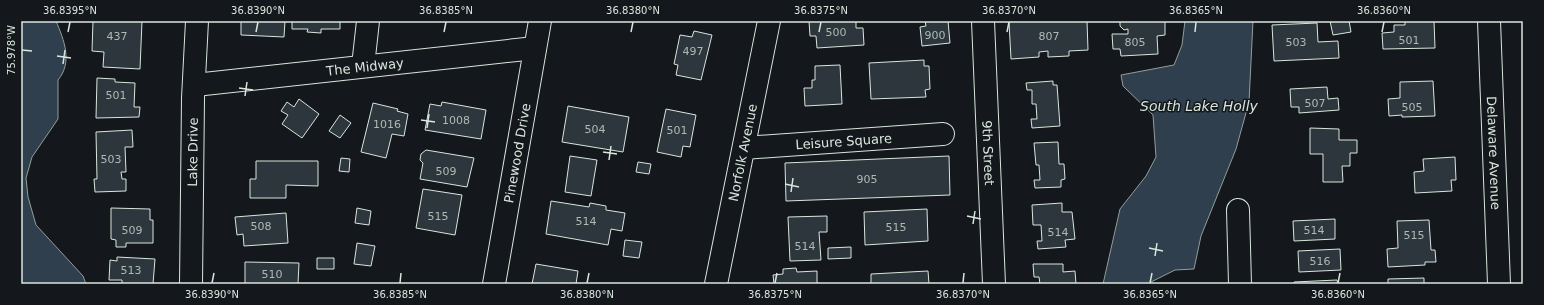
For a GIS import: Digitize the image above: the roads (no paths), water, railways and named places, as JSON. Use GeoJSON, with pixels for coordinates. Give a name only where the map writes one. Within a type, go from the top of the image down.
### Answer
{"type":"FeatureCollection","features":[{"type":"Feature","properties":{"kind":"street","name":"Lake Drive"},"geometry":{"type":"LineString","coordinates":[[191,284],[193,106],[197,21]]}},
{"type":"Feature","properties":{"kind":"street"},"geometry":{"type":"LineString","coordinates":[[363,66],[368,21]]}},
{"type":"Feature","properties":{"kind":"street","name":"Pinewood Drive"},"geometry":{"type":"LineString","coordinates":[[494,284],[540,21]]}},
{"type":"Feature","properties":{"kind":"street","name":"Norfolk Avenue"},"geometry":{"type":"LineString","coordinates":[[716,284],[769,21]]}},
{"type":"Feature","properties":{"kind":"street","name":"9th Street"},"geometry":{"type":"LineString","coordinates":[[983,21],[994,284]]}},
{"type":"Feature","properties":{"kind":"street","name":"Delaware Avenue"},"geometry":{"type":"LineString","coordinates":[[1489,21],[1499,284]]}},
{"type":"Feature","properties":{"kind":"street","name":"The Midway"},"geometry":{"type":"LineString","coordinates":[[195,85],[535,48]]}},
{"type":"Feature","properties":{"kind":"street","name":"Leisure Square"},"geometry":{"type":"LineString","coordinates":[[744,148],[943,134]]}},
{"type":"Feature","properties":{"kind":"street"},"geometry":{"type":"LineString","coordinates":[[1238,210],[1240,284]]}},
{"type":"Feature","properties":{"kind":"water"},"geometry":{"type":"Polygon","coordinates":[[[21,21],[56,21],[66,51],[65,66],[63,73],[58,80],[58,119],[32,157],[26,178],[28,197],[36,225],[83,276],[86,284],[21,284],[21,21]]]}},
{"type":"Feature","properties":{"kind":"water","name":"South Lake Holly"},"geometry":{"type":"Polygon","coordinates":[[[1185,21],[1253,21],[1249,102],[1236,149],[1201,236],[1194,269],[1175,270],[1147,284],[1103,284],[1120,209],[1146,176],[1156,157],[1153,115],[1123,86],[1121,75],[1174,65],[1182,45],[1185,21]]]}}]}
